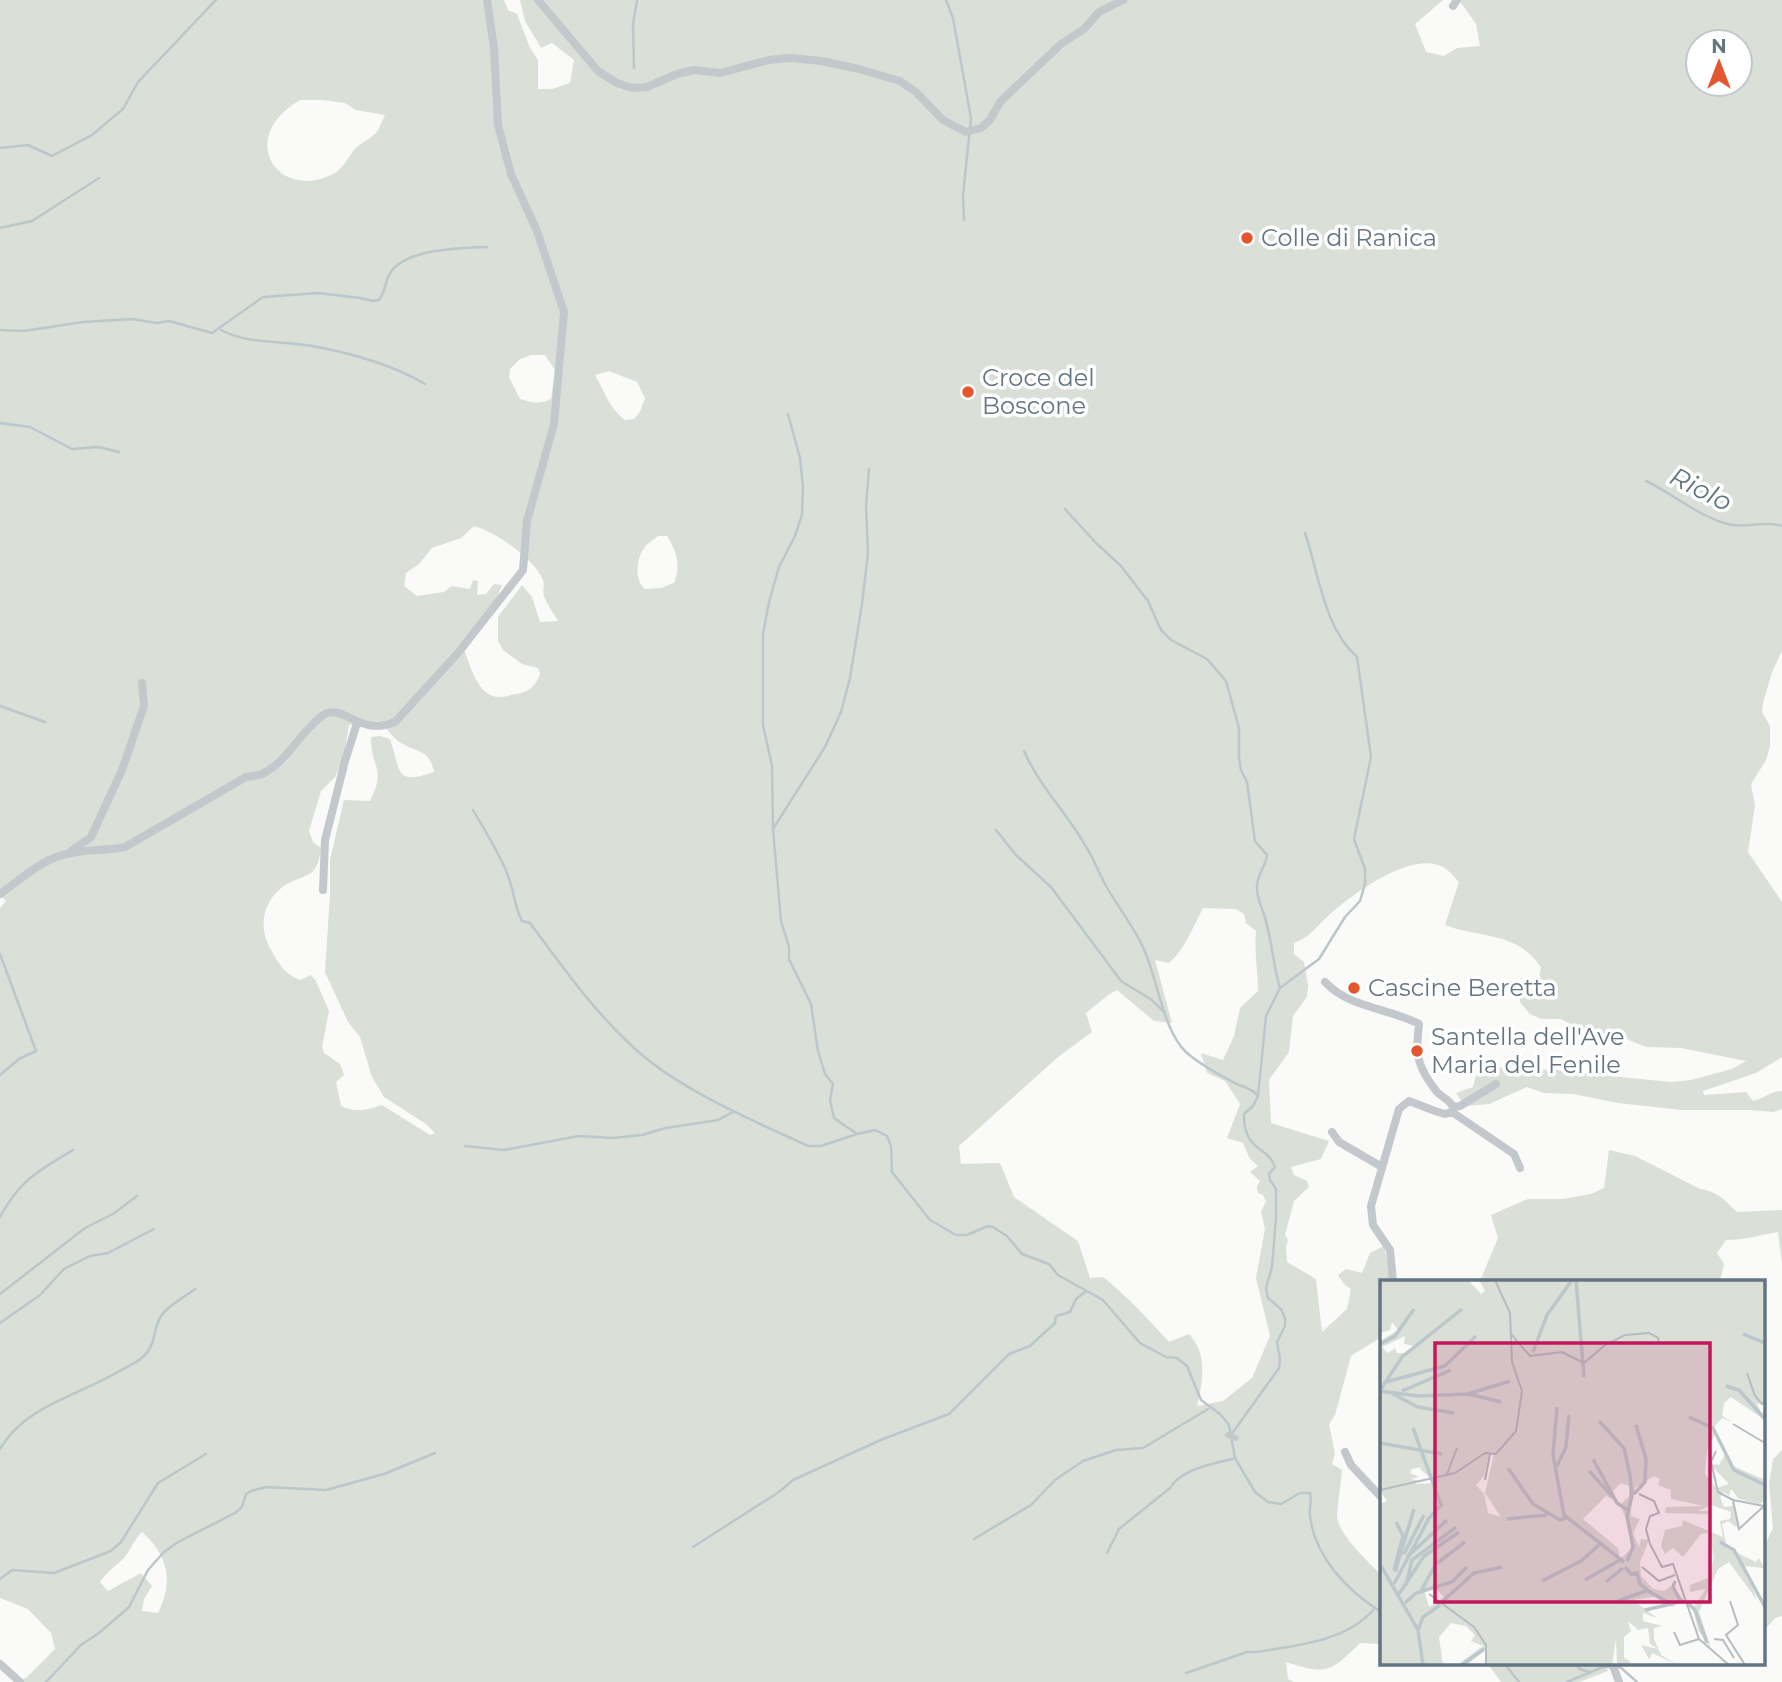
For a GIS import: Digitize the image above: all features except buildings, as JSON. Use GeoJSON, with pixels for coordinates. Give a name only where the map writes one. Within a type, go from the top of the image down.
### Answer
{"type":"FeatureCollection","features":[{"type":"Feature","properties":{"kind":"street"},"geometry":{"type":"LineString","coordinates":[[68,853],[108,851],[125,847],[246,777],[262,774],[282,758],[324,714],[344,714],[357,723],[374,726],[386,726],[395,722],[458,653],[523,570],[527,521],[554,424],[564,312],[537,231],[511,174],[498,125],[494,48],[487,0]]}},
{"type":"Feature","properties":{"kind":"street"},"geometry":{"type":"LineString","coordinates":[[538,0],[598,71],[617,83],[632,88],[647,87],[677,74],[694,71],[720,73],[769,60],[790,58],[822,61],[900,81],[916,92],[943,120],[966,132],[981,128],[990,121],[1000,102],[1061,44],[1084,29],[1099,12],[1123,0]]}},
{"type":"Feature","properties":{"kind":"street"},"geometry":{"type":"LineString","coordinates":[[0,894],[37,865],[68,853],[91,837],[122,770],[144,706],[142,683]]}},
{"type":"Feature","properties":{"kind":"street"},"geometry":{"type":"LineString","coordinates":[[323,890],[325,840],[357,723]]}},
{"type":"Feature","properties":{"kind":"street"},"geometry":{"type":"LineString","coordinates":[[1325,982],[1351,1000],[1419,1024],[1416,1056],[1440,1095],[1449,1099],[1453,1109],[1514,1154],[1520,1168]]}},
{"type":"Feature","properties":{"kind":"street"},"geometry":{"type":"LineString","coordinates":[[1393,1280],[1390,1250],[1373,1224],[1371,1206],[1399,1109],[1409,1101],[1445,1114],[1496,1084]]}},
{"type":"Feature","properties":{"kind":"street"},"geometry":{"type":"LineString","coordinates":[[1332,1132],[1339,1142],[1382,1167]]}},
{"type":"Feature","properties":{"kind":"street"},"geometry":{"type":"LineString","coordinates":[[1345,1452],[1351,1465],[1380,1496]]}},
{"type":"Feature","properties":{"kind":"street"},"geometry":{"type":"LineString","coordinates":[[0,1664],[20,1682]]}},
{"type":"Feature","properties":{"kind":"street"},"geometry":{"type":"LineString","coordinates":[[1612,1664],[1619,1682]]}},
{"type":"Feature","properties":{"kind":"shaded area"},"geometry":{"type":"Polygon","coordinates":[[[0,0],[504,0],[508,10],[517,14],[530,48],[538,60],[538,89],[552,89],[570,83],[574,60],[552,43],[541,48],[525,21],[520,0],[1443,0],[1415,24],[1426,52],[1444,56],[1457,48],[1480,46],[1476,24],[1459,0],[1782,0],[1782,651],[1772,672],[1763,703],[1762,712],[1770,726],[1770,747],[1766,760],[1751,784],[1755,806],[1748,852],[1782,902],[1782,1057],[1756,1073],[1703,1091],[1704,1095],[1746,1092],[1753,1101],[1782,1091],[1782,1109],[1774,1112],[1682,1110],[1618,1103],[1573,1094],[1544,1093],[1527,1087],[1489,1104],[1465,1106],[1456,1093],[1473,1087],[1476,1075],[1495,1067],[1570,1071],[1671,1082],[1691,1080],[1732,1069],[1746,1061],[1681,1048],[1646,1047],[1619,1036],[1598,1036],[1560,1019],[1541,1019],[1530,1014],[1520,1002],[1518,993],[1538,985],[1541,967],[1521,947],[1498,938],[1445,925],[1459,882],[1441,866],[1425,863],[1411,865],[1380,878],[1350,898],[1309,935],[1294,943],[1294,954],[1304,962],[1307,997],[1293,1016],[1289,1052],[1269,1080],[1271,1123],[1329,1141],[1321,1159],[1291,1167],[1294,1175],[1307,1181],[1309,1187],[1294,1201],[1285,1235],[1288,1240],[1287,1262],[1316,1279],[1322,1332],[1347,1309],[1351,1289],[1338,1275],[1346,1269],[1362,1273],[1370,1253],[1384,1246],[1390,1276],[1390,1280],[1380,1280],[1380,1334],[1378,1339],[1351,1356],[1335,1415],[1329,1424],[1335,1454],[1332,1464],[1342,1470],[1338,1522],[1354,1547],[1380,1574],[1380,1644],[1360,1643],[1327,1669],[1310,1669],[1286,1662],[1288,1679],[1294,1682],[15,1682],[26,1678],[55,1649],[51,1633],[28,1609],[0,1598],[0,908],[6,901],[0,895],[0,0]],[[300,100],[280,115],[270,132],[267,147],[272,162],[281,173],[295,180],[313,180],[340,169],[356,148],[377,132],[385,115],[356,110],[345,103],[300,100]],[[531,355],[520,359],[510,369],[509,377],[520,399],[532,402],[547,401],[551,399],[555,370],[545,355],[531,355]],[[609,371],[595,375],[611,405],[625,420],[634,419],[645,398],[637,382],[609,371]],[[474,526],[461,538],[432,548],[419,564],[406,573],[404,586],[417,596],[444,592],[452,586],[470,589],[473,580],[478,581],[477,595],[486,594],[494,584],[502,585],[497,597],[463,647],[476,679],[486,692],[501,697],[521,693],[535,684],[540,673],[538,668],[522,664],[503,650],[498,641],[498,617],[522,585],[532,597],[540,622],[558,621],[543,594],[543,580],[532,563],[493,534],[474,526]],[[658,536],[642,552],[638,575],[645,589],[661,588],[674,583],[677,559],[667,536],[658,536]],[[380,721],[349,725],[343,761],[335,777],[321,791],[309,831],[313,842],[321,848],[317,865],[311,873],[287,884],[272,897],[265,914],[264,932],[271,950],[286,972],[300,980],[311,975],[316,981],[329,1011],[322,1047],[324,1053],[340,1064],[344,1075],[336,1082],[341,1106],[362,1110],[382,1105],[430,1135],[435,1133],[426,1124],[384,1097],[372,1077],[360,1037],[348,1022],[325,972],[330,860],[344,800],[370,801],[375,790],[378,775],[371,737],[390,739],[398,767],[405,776],[421,776],[434,772],[426,755],[398,741],[380,721]],[[1203,908],[1180,951],[1169,963],[1155,960],[1172,1023],[1154,1021],[1117,990],[1108,995],[1086,1013],[1092,1032],[1058,1057],[959,1146],[961,1164],[1000,1163],[1014,1197],[1078,1241],[1090,1278],[1103,1277],[1169,1342],[1189,1334],[1199,1350],[1202,1368],[1197,1406],[1223,1401],[1252,1378],[1270,1336],[1256,1278],[1265,1229],[1261,1212],[1266,1201],[1263,1195],[1258,1193],[1257,1186],[1260,1181],[1250,1172],[1258,1166],[1250,1159],[1243,1143],[1227,1138],[1240,1104],[1225,1081],[1207,1073],[1201,1053],[1223,1060],[1234,1036],[1240,1008],[1258,991],[1256,931],[1246,923],[1244,914],[1236,909],[1203,908]],[[142,1532],[124,1558],[100,1582],[108,1591],[141,1573],[152,1586],[144,1599],[142,1611],[158,1613],[167,1579],[163,1559],[142,1532]]]}},
{"type":"Feature","properties":{"kind":"shaded area"},"geometry":{"type":"Polygon","coordinates":[[[1609,1150],[1635,1156],[1700,1189],[1716,1194],[1737,1212],[1782,1210],[1782,1264],[1778,1232],[1726,1240],[1717,1253],[1724,1264],[1720,1280],[1480,1280],[1498,1238],[1491,1215],[1528,1199],[1563,1199],[1591,1194],[1604,1188],[1609,1150]]]}},
{"type":"Feature","properties":{"kind":"shaded area"},"geometry":{"type":"Polygon","coordinates":[[[1782,1450],[1782,1616],[1775,1618],[1764,1631],[1764,1547],[1773,1528],[1769,1484],[1773,1459],[1782,1450]]]}},
{"type":"Feature","properties":{"kind":"shaded area"},"geometry":{"type":"Polygon","coordinates":[[[1488,1664],[1605,1664],[1608,1671],[1579,1682],[1501,1682],[1488,1664]]]}},
{"type":"Feature","properties":{"kind":"waterway"},"geometry":{"type":"LineString","coordinates":[[0,148],[28,145],[52,156],[92,135],[123,109],[138,82],[216,0]]}},
{"type":"Feature","properties":{"kind":"waterway"},"geometry":{"type":"LineString","coordinates":[[634,68],[633,24],[637,0]]}},
{"type":"Feature","properties":{"kind":"waterway"},"geometry":{"type":"LineString","coordinates":[[946,0],[953,18],[971,118],[963,195],[964,220]]}},
{"type":"Feature","properties":{"kind":"waterway"},"geometry":{"type":"LineString","coordinates":[[0,228],[32,221],[99,178]]}},
{"type":"Feature","properties":{"kind":"waterway"},"geometry":{"type":"LineString","coordinates":[[0,330],[24,331],[83,322],[132,319],[157,323],[169,321],[212,333],[263,297],[318,293],[379,300],[389,275],[407,259],[434,251],[487,247]]}},
{"type":"Feature","properties":{"kind":"waterway"},"geometry":{"type":"LineString","coordinates":[[221,330],[243,338],[300,344],[356,356],[385,365],[425,384]]}},
{"type":"Feature","properties":{"kind":"waterway"},"geometry":{"type":"LineString","coordinates":[[788,414],[800,458],[802,515],[779,567],[763,634],[763,725],[772,766],[773,829],[781,921],[789,947],[789,959],[811,1004],[818,1051],[825,1074],[833,1084],[830,1100],[834,1118],[857,1134],[875,1130],[887,1136],[891,1146],[892,1172],[930,1220],[956,1235],[967,1235],[988,1226],[993,1227],[1007,1236],[1022,1254],[1049,1264],[1058,1275],[1103,1300],[1140,1343],[1166,1357],[1177,1358],[1187,1366],[1201,1400],[1220,1414],[1229,1425],[1235,1458],[1255,1492],[1268,1502],[1281,1504],[1300,1493],[1310,1493],[1313,1530],[1326,1559],[1345,1583],[1380,1611]]}},
{"type":"Feature","properties":{"kind":"waterway"},"geometry":{"type":"LineString","coordinates":[[0,423],[30,427],[72,449],[98,447],[119,452]]}},
{"type":"Feature","properties":{"kind":"waterway"},"geometry":{"type":"LineString","coordinates":[[773,829],[825,747],[841,712],[850,678],[868,553],[866,506],[869,469]]}},
{"type":"Feature","properties":{"kind":"waterway","name":"Riolo"},"geometry":{"type":"LineString","coordinates":[[1646,481],[1718,521],[1741,526],[1782,526]]}},
{"type":"Feature","properties":{"kind":"waterway"},"geometry":{"type":"LineString","coordinates":[[1065,509],[1121,566],[1148,601],[1161,630],[1171,640],[1207,659],[1226,681],[1239,728],[1239,758],[1247,782],[1255,841],[1267,855],[1258,878],[1257,890],[1280,988],[1266,1016],[1258,1096],[1253,1106],[1244,1114],[1247,1135],[1272,1160],[1275,1167],[1269,1174],[1276,1189],[1276,1217],[1272,1267],[1266,1288],[1268,1298],[1281,1309],[1285,1326],[1277,1342],[1279,1368],[1231,1435]]}},
{"type":"Feature","properties":{"kind":"waterway"},"geometry":{"type":"LineString","coordinates":[[1280,988],[1319,959],[1345,917],[1360,901],[1365,884],[1365,869],[1354,839],[1371,757],[1357,657],[1346,645],[1330,616],[1305,533]]}},
{"type":"Feature","properties":{"kind":"waterway"},"geometry":{"type":"LineString","coordinates":[[0,706],[45,722]]}},
{"type":"Feature","properties":{"kind":"waterway"},"geometry":{"type":"LineString","coordinates":[[1024,751],[1088,850],[1141,943],[1165,1016],[1178,1042],[1202,1064],[1258,1096]]}},
{"type":"Feature","properties":{"kind":"waterway"},"geometry":{"type":"LineString","coordinates":[[473,810],[503,865],[522,921],[530,923],[591,1002],[650,1062],[693,1090],[808,1146],[821,1146],[857,1134]]}},
{"type":"Feature","properties":{"kind":"waterway"},"geometry":{"type":"LineString","coordinates":[[996,830],[1016,855],[1051,887],[1121,981],[1152,1000],[1163,1011]]}},
{"type":"Feature","properties":{"kind":"waterway"},"geometry":{"type":"LineString","coordinates":[[0,954],[36,1051],[19,1059],[0,1075]]}},
{"type":"Feature","properties":{"kind":"waterway"},"geometry":{"type":"LineString","coordinates":[[465,1146],[504,1150],[579,1136],[613,1138],[642,1135],[666,1128],[718,1120],[733,1112]]}},
{"type":"Feature","properties":{"kind":"waterway"},"geometry":{"type":"LineString","coordinates":[[0,1217],[15,1194],[31,1177],[73,1150]]}},
{"type":"Feature","properties":{"kind":"waterway"},"geometry":{"type":"LineString","coordinates":[[0,1294],[85,1228],[113,1214],[137,1196]]}},
{"type":"Feature","properties":{"kind":"waterway"},"geometry":{"type":"LineString","coordinates":[[0,1323],[40,1295],[64,1269],[90,1256],[108,1253],[154,1229]]}},
{"type":"Feature","properties":{"kind":"waterway"},"geometry":{"type":"LineString","coordinates":[[0,1449],[11,1434],[39,1411],[142,1358],[151,1347],[158,1321],[164,1312],[195,1289]]}},
{"type":"Feature","properties":{"kind":"waterway"},"geometry":{"type":"LineString","coordinates":[[693,1547],[779,1492],[793,1480],[883,1439],[949,1414],[1009,1354],[1030,1346],[1055,1323],[1056,1316],[1070,1312],[1076,1299],[1085,1292]]}},
{"type":"Feature","properties":{"kind":"waterway"},"geometry":{"type":"LineString","coordinates":[[974,1539],[1031,1505],[1055,1480],[1083,1461],[1116,1450],[1143,1448],[1208,1409]]}},
{"type":"Feature","properties":{"kind":"waterway"},"geometry":{"type":"LineString","coordinates":[[46,1682],[81,1645],[129,1607],[148,1570],[164,1552],[235,1513],[242,1507],[246,1494],[251,1491],[266,1487],[326,1490],[384,1474],[435,1453]]}},
{"type":"Feature","properties":{"kind":"waterway"},"geometry":{"type":"LineString","coordinates":[[0,1579],[12,1570],[54,1573],[111,1551],[121,1542],[158,1483],[206,1454]]}},
{"type":"Feature","properties":{"kind":"waterway"},"geometry":{"type":"LineString","coordinates":[[1107,1553],[1119,1529],[1175,1481],[1190,1471],[1235,1458]]}},
{"type":"Feature","properties":{"kind":"waterway"},"geometry":{"type":"LineString","coordinates":[[1186,1673],[1247,1652],[1304,1644],[1335,1635],[1350,1629],[1374,1609]]}},
{"type":"Feature","properties":{"kind":"waterway"},"geometry":{"type":"LineString","coordinates":[[1505,1664],[1519,1682]]}},
{"type":"Feature","properties":{"kind":"waterway"},"geometry":{"type":"LineString","coordinates":[[1575,1664],[1589,1672]]}},
{"type":"Feature","properties":{"kind":"waterway"},"geometry":{"type":"LineString","coordinates":[[1567,1682],[1603,1667],[1620,1667],[1637,1682]]}},
{"type":"Feature","properties":{"kind":"place","name":"Colle di Ranica"},"geometry":{"type":"Point","coordinates":[1247,238]}},
{"type":"Feature","properties":{"kind":"place","name":"Croce del Boscone"},"geometry":{"type":"Point","coordinates":[968,392]}},
{"type":"Feature","properties":{"kind":"place","name":"Cascine Beretta"},"geometry":{"type":"Point","coordinates":[1354,988]}},
{"type":"Feature","properties":{"kind":"place","name":"Santella dell'Ave Maria del Fenile"},"geometry":{"type":"Point","coordinates":[1417,1051]}}]}
